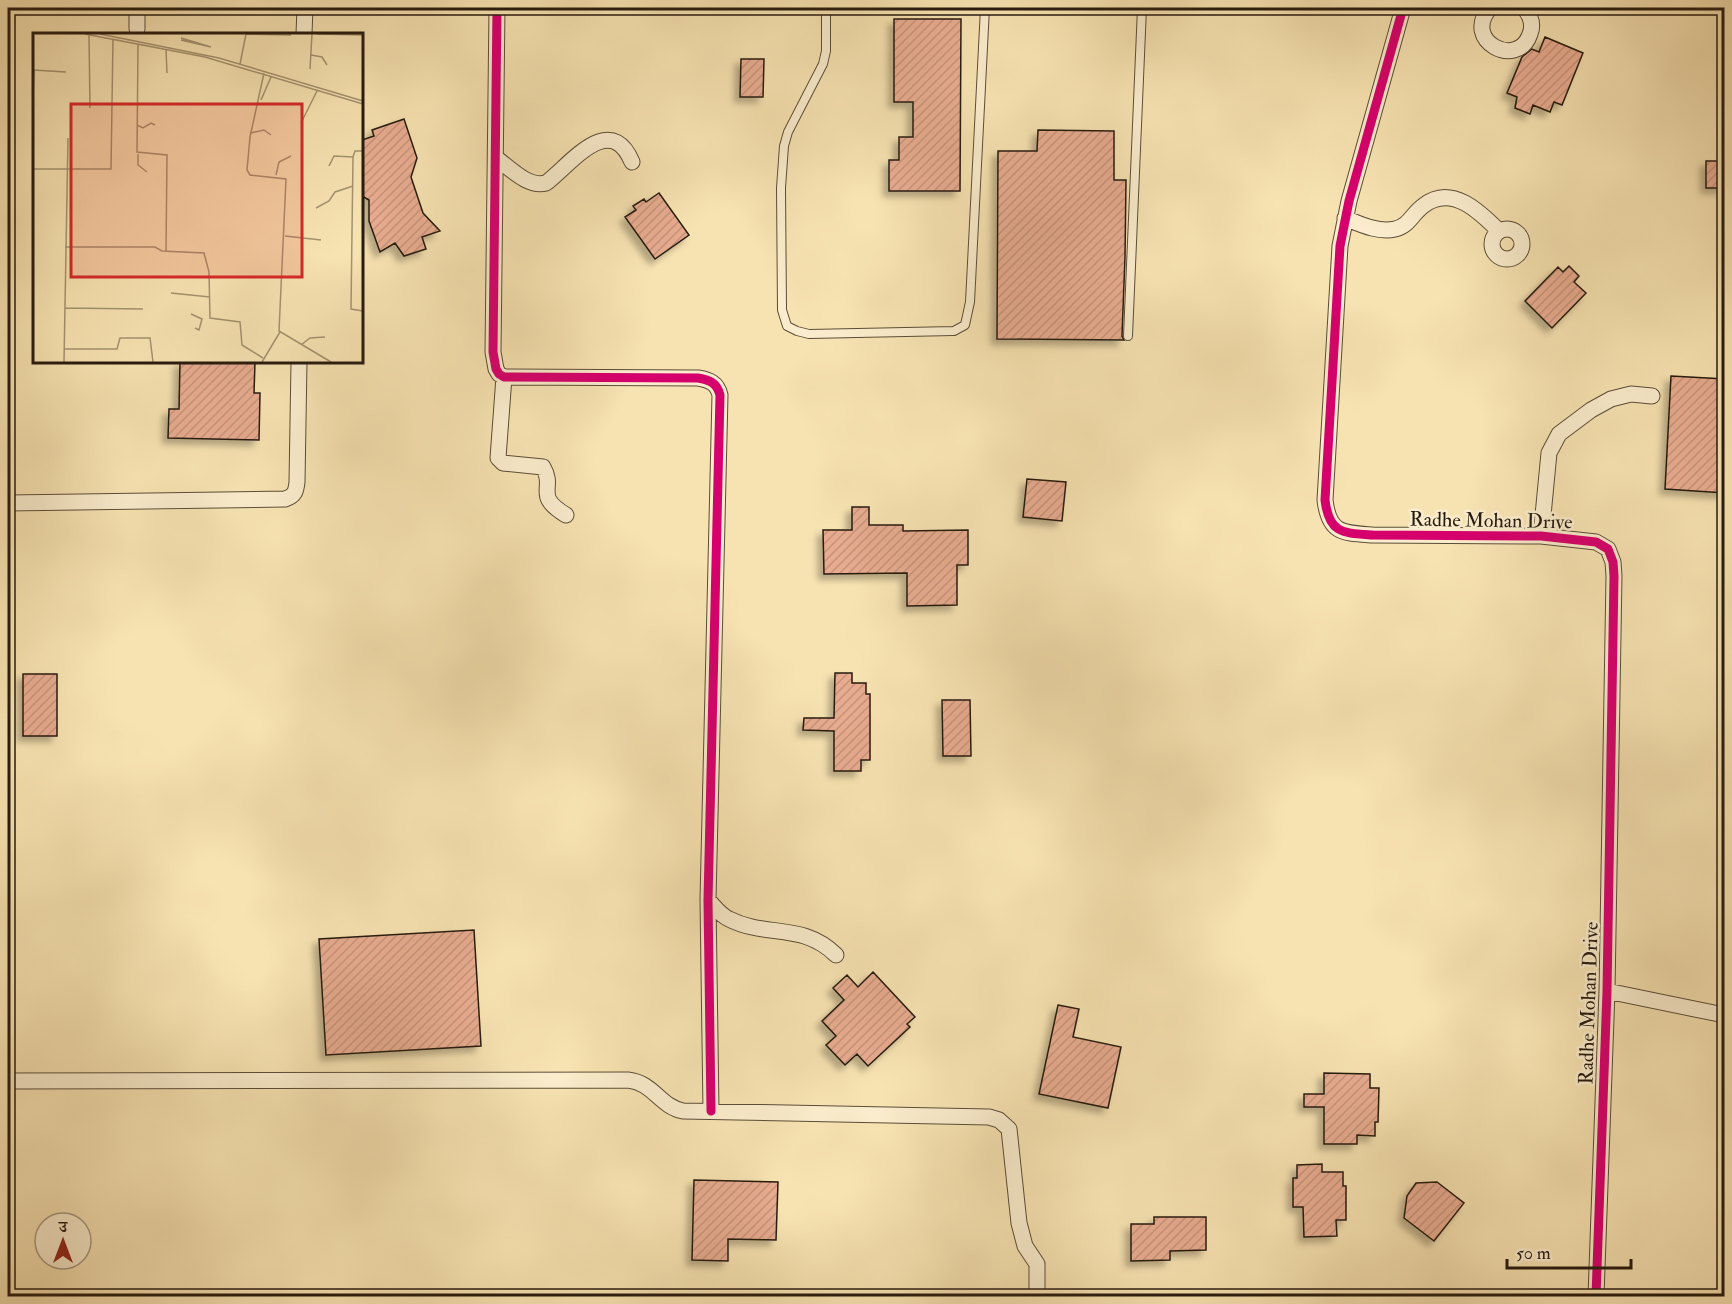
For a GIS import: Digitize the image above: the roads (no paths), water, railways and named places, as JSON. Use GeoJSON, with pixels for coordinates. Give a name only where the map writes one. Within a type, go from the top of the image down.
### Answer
{"type":"FeatureCollection","features":[{"type":"Feature","properties":{"kind":"street"},"geometry":{"type":"LineString","coordinates":[[137,8],[137,30]]}},
{"type":"Feature","properties":{"kind":"street"},"geometry":{"type":"LineString","coordinates":[[304,33],[305,8]]}},
{"type":"Feature","properties":{"kind":"street"},"geometry":{"type":"LineString","coordinates":[[497,8],[493,352],[496,369],[504,377],[698,378],[709,380],[718,387],[721,405],[708,900],[711,1111]]}},
{"type":"Feature","properties":{"kind":"street","name":"Radhe Mohan Drive"},"geometry":{"type":"LineString","coordinates":[[1403,8],[1345,218],[1340,246],[1325,500],[1327,514],[1336,529],[1346,533],[1541,536],[1596,542],[1608,549],[1613,562],[1607,991],[1596,1296]]}},
{"type":"Feature","properties":{"kind":"street"},"geometry":{"type":"LineString","coordinates":[[1398,25],[1411,8]]}},
{"type":"Feature","properties":{"kind":"street"},"geometry":{"type":"LineString","coordinates":[[1490,8],[1484,15],[1482,32],[1492,46],[1508,51],[1523,45],[1531,31],[1529,15],[1524,8]]}},
{"type":"Feature","properties":{"kind":"street"},"geometry":{"type":"LineString","coordinates":[[496,158],[527,181],[539,185],[546,183],[587,147],[597,142],[618,144],[626,150],[632,162]]}},
{"type":"Feature","properties":{"kind":"street"},"geometry":{"type":"LineString","coordinates":[[1345,218],[1373,228],[1394,230],[1407,225],[1421,207],[1432,200],[1450,198],[1470,205],[1499,231]]}},
{"type":"Feature","properties":{"kind":"street"},"geometry":{"type":"LineString","coordinates":[[8,503],[285,499],[291,497],[296,492],[297,482],[299,363]]}},
{"type":"Feature","properties":{"kind":"street"},"geometry":{"type":"LineString","coordinates":[[504,377],[498,458],[503,463],[543,467],[546,472],[548,500],[551,506],[566,515]]}},
{"type":"Feature","properties":{"kind":"street"},"geometry":{"type":"LineString","coordinates":[[1541,536],[1549,453],[1559,434],[1591,410],[1611,399],[1631,394],[1652,396]]}},
{"type":"Feature","properties":{"kind":"street"},"geometry":{"type":"LineString","coordinates":[[708,900],[728,919],[747,925],[811,937],[836,955]]}},
{"type":"Feature","properties":{"kind":"street"},"geometry":{"type":"LineString","coordinates":[[1607,991],[1725,1015]]}},
{"type":"Feature","properties":{"kind":"street"},"geometry":{"type":"LineString","coordinates":[[8,1081],[627,1080],[643,1084],[665,1104],[676,1110],[989,1117],[999,1120],[1009,1129],[1019,1223],[1025,1246],[1037,1264],[1037,1296]]}},
{"type":"Feature","properties":{"kind":"lane"},"geometry":{"type":"LineString","coordinates":[[826,8],[826,51],[823,64],[788,132],[782,163],[782,310],[784,321],[791,330],[809,334],[954,331],[965,325],[970,302],[985,8]]}},
{"type":"Feature","properties":{"kind":"lane"},"geometry":{"type":"LineString","coordinates":[[1128,336],[1142,8]]}}]}
